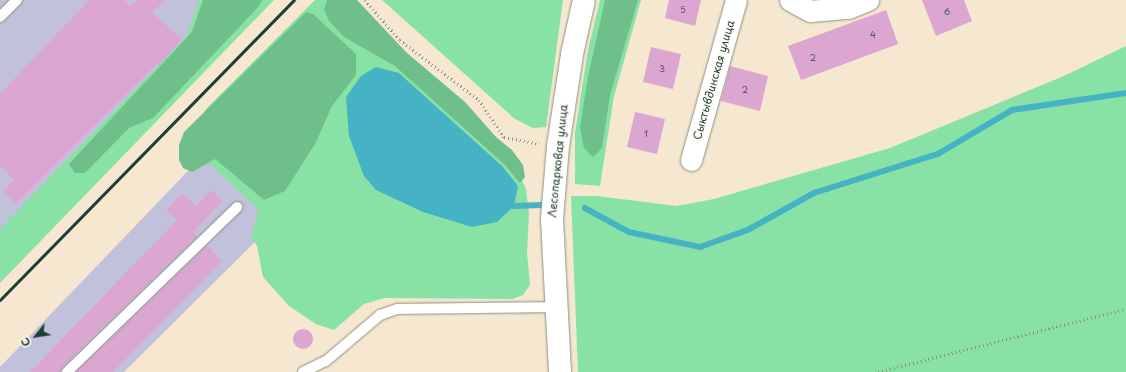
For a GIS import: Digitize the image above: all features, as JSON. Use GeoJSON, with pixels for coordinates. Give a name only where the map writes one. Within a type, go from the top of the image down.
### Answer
{"type":"FeatureCollection","features":[{"type":"Feature","properties":{"kind":"street","name":"Лесопарковая улица"},"geometry":{"type":"LineString","coordinates":[[560,372],[552,219],[558,146],[572,54],[584,0]]}},
{"type":"Feature","properties":{"kind":"street","name":"Сыктывдинская улица"},"geometry":{"type":"LineString","coordinates":[[691,160],[736,0]]}},
{"type":"Feature","properties":{"kind":"street"},"geometry":{"type":"LineString","coordinates":[[790,0],[810,11],[848,8],[868,0]]}},
{"type":"Feature","properties":{"kind":"lane"},"geometry":{"type":"LineString","coordinates":[[0,17],[17,0]]}},
{"type":"Feature","properties":{"kind":"lane"},"geometry":{"type":"LineString","coordinates":[[67,372],[237,207]]}},
{"type":"Feature","properties":{"kind":"lane"},"geometry":{"type":"LineString","coordinates":[[303,372],[326,361],[380,315],[398,309],[556,307]]}},
{"type":"Feature","properties":{"kind":"path"},"geometry":{"type":"LineString","coordinates":[[365,0],[400,40],[479,100],[504,137],[528,143],[558,146]]}},
{"type":"Feature","properties":{"kind":"path"},"geometry":{"type":"LineString","coordinates":[[878,372],[1126,309]]}},
{"type":"Feature","properties":{"kind":"shaded area"},"geometry":{"type":"Polygon","coordinates":[[[0,0],[262,0],[0,266],[0,0]]]}},
{"type":"Feature","properties":{"kind":"shaded area"},"geometry":{"type":"Polygon","coordinates":[[[208,150],[278,219],[124,372],[0,372],[0,367],[208,150]]]}},
{"type":"Feature","properties":{"kind":"green space"},"geometry":{"type":"Polygon","coordinates":[[[199,0],[274,0],[0,283],[0,229],[187,36],[199,0]]]}},
{"type":"Feature","properties":{"kind":"green space"},"geometry":{"type":"Polygon","coordinates":[[[203,0],[262,0],[259,6],[153,118],[129,128],[85,173],[75,173],[69,164],[192,32],[203,0]]]}},
{"type":"Feature","properties":{"kind":"green space"},"geometry":{"type":"Polygon","coordinates":[[[315,0],[342,0],[515,166],[526,189],[529,214],[527,253],[530,285],[523,295],[512,299],[384,298],[364,304],[334,330],[316,324],[289,306],[263,277],[257,246],[251,237],[258,209],[204,159],[200,122],[206,109],[315,0]]]}},
{"type":"Feature","properties":{"kind":"green space"},"geometry":{"type":"Polygon","coordinates":[[[327,0],[357,0],[407,53],[465,102],[496,137],[512,150],[523,165],[525,177],[520,183],[505,165],[395,66],[344,37],[329,21],[324,10],[327,0]]]}},
{"type":"Feature","properties":{"kind":"green space"},"geometry":{"type":"Polygon","coordinates":[[[382,0],[563,0],[546,127],[533,128],[515,119],[382,0]]]}},
{"type":"Feature","properties":{"kind":"green space"},"geometry":{"type":"Polygon","coordinates":[[[600,0],[641,0],[614,96],[600,186],[575,184],[575,133],[588,50],[600,0]]]}},
{"type":"Feature","properties":{"kind":"green space"},"geometry":{"type":"Polygon","coordinates":[[[605,0],[638,0],[610,95],[602,148],[593,157],[584,148],[580,127],[588,77],[605,0]]]}},
{"type":"Feature","properties":{"kind":"green space"},"geometry":{"type":"Polygon","coordinates":[[[306,12],[313,14],[356,54],[356,75],[332,106],[315,144],[285,191],[264,200],[215,159],[192,172],[183,168],[179,160],[179,145],[184,132],[306,12]]]}},
{"type":"Feature","properties":{"kind":"green space"},"geometry":{"type":"Polygon","coordinates":[[[1126,46],[1126,372],[578,372],[571,196],[597,196],[677,206],[714,199],[890,148],[1064,76],[1126,46]]]}},
{"type":"Feature","properties":{"kind":"water"},"geometry":{"type":"Polygon","coordinates":[[[376,67],[399,73],[502,166],[518,186],[514,206],[497,222],[472,227],[423,212],[376,190],[364,176],[349,136],[346,97],[361,76],[376,67]]]}},
{"type":"Feature","properties":{"kind":"building"},"geometry":{"type":"Polygon","coordinates":[[[89,0],[124,0],[130,6],[136,0],[165,0],[152,13],[182,39],[159,65],[157,64],[16,204],[3,191],[14,180],[0,166],[0,94],[89,0]]]}},
{"type":"Feature","properties":{"kind":"building"},"geometry":{"type":"Polygon","coordinates":[[[669,0],[701,0],[695,26],[665,18],[669,0]]]}},
{"type":"Feature","properties":{"kind":"building"},"geometry":{"type":"Polygon","coordinates":[[[922,0],[964,0],[972,21],[936,36],[922,0]]]}},
{"type":"Feature","properties":{"kind":"building"},"geometry":{"type":"Polygon","coordinates":[[[886,10],[898,44],[801,80],[788,46],[886,10]]]}},
{"type":"Feature","properties":{"kind":"building"},"geometry":{"type":"Polygon","coordinates":[[[651,47],[681,54],[673,89],[643,82],[651,47]]]}},
{"type":"Feature","properties":{"kind":"building"},"geometry":{"type":"Polygon","coordinates":[[[730,66],[768,76],[760,111],[721,101],[730,66]]]}},
{"type":"Feature","properties":{"kind":"building"},"geometry":{"type":"Polygon","coordinates":[[[635,112],[665,119],[657,154],[627,147],[635,112]]]}},
{"type":"Feature","properties":{"kind":"building"},"geometry":{"type":"Polygon","coordinates":[[[211,190],[223,201],[193,232],[197,236],[62,367],[61,372],[30,372],[177,220],[166,210],[182,193],[196,206],[211,190]]]}},
{"type":"Feature","properties":{"kind":"building"},"geometry":{"type":"Polygon","coordinates":[[[207,246],[222,261],[113,372],[76,372],[207,246]]]}},
{"type":"Feature","properties":{"kind":"building"},"geometry":{"type":"Polygon","coordinates":[[[303,329],[310,332],[313,339],[310,346],[303,349],[296,346],[293,339],[296,332],[303,329]]]}},
{"type":"Feature","properties":{"kind":"waterway"},"geometry":{"type":"LineString","coordinates":[[585,208],[629,232],[700,247],[748,230],[814,193],[938,154],[1012,110],[1126,93]]}},
{"type":"Feature","properties":{"kind":"waterway"},"geometry":{"type":"LineString","coordinates":[[514,206],[542,205]]}},
{"type":"Feature","properties":{"kind":"railway"},"geometry":{"type":"LineString","coordinates":[[0,300],[294,0]]}}]}
